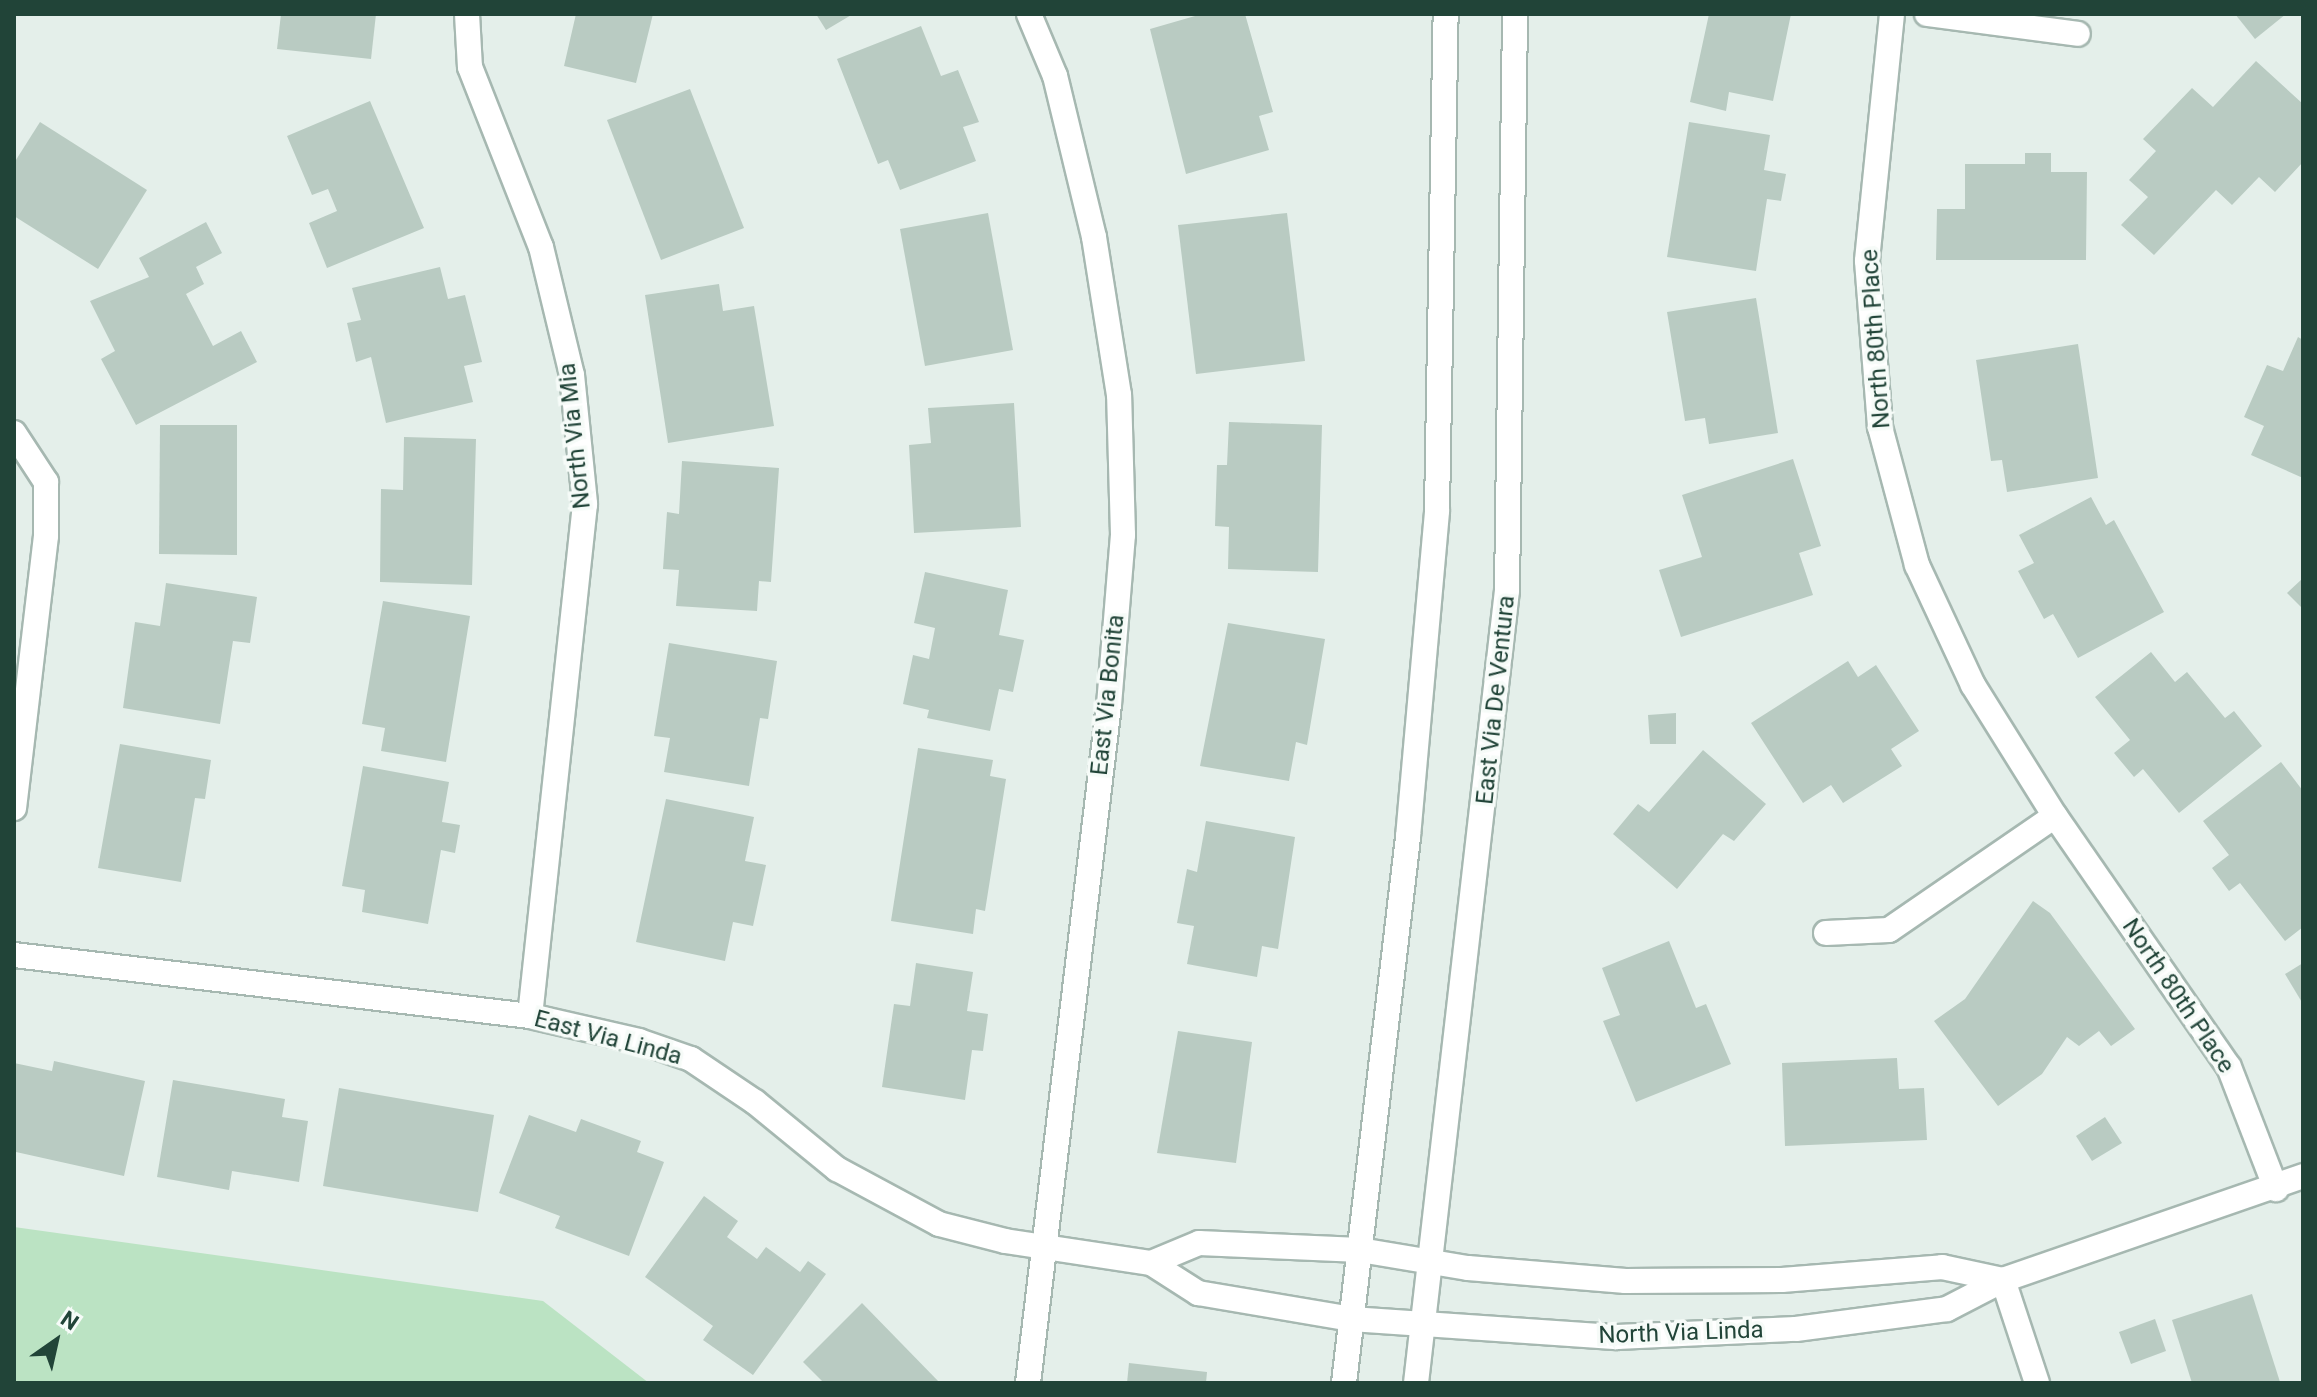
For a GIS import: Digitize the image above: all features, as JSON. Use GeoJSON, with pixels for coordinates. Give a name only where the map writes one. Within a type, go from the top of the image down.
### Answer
{"type":"FeatureCollection","features":[{"type":"Feature","properties":{"kind":"street","name":"North Via Mia"},"geometry":{"type":"LineString","coordinates":[[467,14],[470,67],[541,247],[566,346],[585,504],[530,1016]]}},
{"type":"Feature","properties":{"kind":"street","name":"East Via Bonita"},"geometry":{"type":"LineString","coordinates":[[1028,1383],[1109,705],[1123,535],[1119,395],[1094,237],[1055,76],[1029,14]]}},
{"type":"Feature","properties":{"kind":"street"},"geometry":{"type":"LineString","coordinates":[[1344,1383],[1408,837],[1437,510],[1446,14]]}},
{"type":"Feature","properties":{"kind":"street","name":"East Via De Ventura"},"geometry":{"type":"LineString","coordinates":[[1416,1383],[1507,590],[1515,14]]}},
{"type":"Feature","properties":{"kind":"street","name":"North 80th Place"},"geometry":{"type":"LineString","coordinates":[[1892,14],[1867,261],[1880,427],[1917,565],[1973,685],[2055,816],[2229,1067],[2276,1189]]}},
{"type":"Feature","properties":{"kind":"street"},"geometry":{"type":"LineString","coordinates":[[1927,14],[2078,34]]}},
{"type":"Feature","properties":{"kind":"street"},"geometry":{"type":"LineString","coordinates":[[14,433],[46,482],[46,536],[14,808]]}},
{"type":"Feature","properties":{"kind":"street"},"geometry":{"type":"LineString","coordinates":[[1826,933],[1889,930],[2055,816]]}},
{"type":"Feature","properties":{"kind":"street","name":"East Via Linda"},"geometry":{"type":"LineString","coordinates":[[14,955],[530,1016],[639,1041],[691,1059],[755,1102],[837,1169],[888,1200],[939,1224],[1042,1248],[1151,1263],[1198,1293],[1351,1319]]}},
{"type":"Feature","properties":{"kind":"street","name":"North Via Linda"},"geometry":{"type":"LineString","coordinates":[[1351,1319],[1617,1337],[1796,1329],[1947,1309],[2003,1280],[2276,1189],[2303,1176]]}},
{"type":"Feature","properties":{"kind":"street"},"geometry":{"type":"LineString","coordinates":[[1151,1263],[1199,1243],[1360,1250]]}},
{"type":"Feature","properties":{"kind":"street","name":"North Via Linda"},"geometry":{"type":"LineString","coordinates":[[1360,1250],[1430,1261],[1625,1281],[1782,1280],[1942,1267],[2003,1280]]}},
{"type":"Feature","properties":{"kind":"street"},"geometry":{"type":"LineString","coordinates":[[2003,1280],[2037,1383]]}},
{"type":"Feature","properties":{"kind":"green space"},"geometry":{"type":"Polygon","coordinates":[[[14,1227],[543,1301],[649,1383],[14,1383],[14,1227]]]}},
{"type":"Feature","properties":{"kind":"building"},"geometry":{"type":"Polygon","coordinates":[[[281,14],[376,14],[371,59],[277,49],[281,14]]]}},
{"type":"Feature","properties":{"kind":"building"},"geometry":{"type":"Polygon","coordinates":[[[576,14],[653,14],[636,83],[564,66],[576,14]]]}},
{"type":"Feature","properties":{"kind":"building"},"geometry":{"type":"Polygon","coordinates":[[[816,14],[853,14],[826,30],[816,14]]]}},
{"type":"Feature","properties":{"kind":"building"},"geometry":{"type":"Polygon","coordinates":[[[1202,14],[1245,14],[1273,112],[1259,116],[1269,150],[1186,174],[1150,29],[1202,14]]]}},
{"type":"Feature","properties":{"kind":"building"},"geometry":{"type":"Polygon","coordinates":[[[1709,14],[1791,14],[1773,101],[1729,92],[1726,111],[1690,102],[1709,14]]]}},
{"type":"Feature","properties":{"kind":"building"},"geometry":{"type":"Polygon","coordinates":[[[2235,14],[2286,14],[2255,39],[2235,14]]]}},
{"type":"Feature","properties":{"kind":"building"},"geometry":{"type":"Polygon","coordinates":[[[921,26],[941,76],[958,70],[979,122],[963,127],[976,161],[900,190],[888,160],[878,164],[837,59],[921,26]]]}},
{"type":"Feature","properties":{"kind":"building"},"geometry":{"type":"Polygon","coordinates":[[[2256,61],[2303,104],[2303,162],[2275,192],[2259,177],[2232,205],[2216,190],[2154,255],[2121,225],[2148,197],[2129,180],[2156,151],[2143,139],[2192,88],[2213,107],[2256,61]]]}},
{"type":"Feature","properties":{"kind":"building"},"geometry":{"type":"Polygon","coordinates":[[[690,89],[744,228],[661,260],[607,120],[690,89]]]}},
{"type":"Feature","properties":{"kind":"building"},"geometry":{"type":"Polygon","coordinates":[[[370,101],[424,228],[327,268],[309,223],[337,211],[328,189],[312,195],[287,136],[370,101]]]}},
{"type":"Feature","properties":{"kind":"building"},"geometry":{"type":"Polygon","coordinates":[[[40,122],[147,190],[98,269],[14,216],[14,163],[40,122]]]}},
{"type":"Feature","properties":{"kind":"building"},"geometry":{"type":"Polygon","coordinates":[[[1689,122],[1770,135],[1764,170],[1786,174],[1781,201],[1767,199],[1756,271],[1667,257],[1689,122]]]}},
{"type":"Feature","properties":{"kind":"building"},"geometry":{"type":"Polygon","coordinates":[[[2025,153],[2051,153],[2051,172],[2087,172],[2086,260],[1936,260],[1937,209],[1965,209],[1965,164],[2025,164],[2025,153]]]}},
{"type":"Feature","properties":{"kind":"building"},"geometry":{"type":"Polygon","coordinates":[[[988,213],[1013,350],[925,366],[900,229],[988,213]]]}},
{"type":"Feature","properties":{"kind":"building"},"geometry":{"type":"Polygon","coordinates":[[[1287,213],[1305,361],[1196,374],[1178,225],[1287,213]]]}},
{"type":"Feature","properties":{"kind":"building"},"geometry":{"type":"Polygon","coordinates":[[[206,222],[222,253],[196,267],[204,284],[186,294],[213,346],[241,331],[257,362],[136,425],[101,359],[115,351],[90,301],[149,277],[139,258],[206,222]]]}},
{"type":"Feature","properties":{"kind":"building"},"geometry":{"type":"Polygon","coordinates":[[[440,267],[448,299],[465,295],[482,362],[464,366],[473,402],[386,423],[371,357],[356,362],[347,323],[361,320],[352,288],[440,267]]]}},
{"type":"Feature","properties":{"kind":"building"},"geometry":{"type":"Polygon","coordinates":[[[719,284],[723,311],[754,306],[774,426],[668,443],[645,295],[719,284]]]}},
{"type":"Feature","properties":{"kind":"building"},"geometry":{"type":"Polygon","coordinates":[[[1756,298],[1778,433],[1709,444],[1705,418],[1685,421],[1667,312],[1756,298]]]}},
{"type":"Feature","properties":{"kind":"building"},"geometry":{"type":"Polygon","coordinates":[[[2298,337],[2303,340],[2303,478],[2251,455],[2264,426],[2244,417],[2267,365],[2283,371],[2298,337]]]}},
{"type":"Feature","properties":{"kind":"building"},"geometry":{"type":"Polygon","coordinates":[[[2078,344],[2098,478],[2007,492],[2002,460],[1991,461],[1976,360],[2078,344]]]}},
{"type":"Feature","properties":{"kind":"building"},"geometry":{"type":"Polygon","coordinates":[[[1014,403],[1021,527],[914,533],[909,445],[931,443],[928,408],[1014,403]]]}},
{"type":"Feature","properties":{"kind":"building"},"geometry":{"type":"Polygon","coordinates":[[[1229,422],[1322,425],[1318,572],[1228,569],[1229,527],[1215,526],[1217,465],[1227,465],[1229,422]]]}},
{"type":"Feature","properties":{"kind":"building"},"geometry":{"type":"Polygon","coordinates":[[[160,425],[237,425],[237,555],[159,554],[160,425]]]}},
{"type":"Feature","properties":{"kind":"building"},"geometry":{"type":"Polygon","coordinates":[[[404,437],[476,439],[472,585],[380,582],[381,489],[403,490],[404,437]]]}},
{"type":"Feature","properties":{"kind":"building"},"geometry":{"type":"Polygon","coordinates":[[[1793,459],[1821,546],[1799,553],[1813,595],[1681,637],[1659,570],[1702,557],[1682,495],[1793,459]]]}},
{"type":"Feature","properties":{"kind":"building"},"geometry":{"type":"Polygon","coordinates":[[[682,461],[779,468],[771,582],[759,581],[757,611],[676,606],[679,570],[663,569],[667,512],[679,514],[682,461]]]}},
{"type":"Feature","properties":{"kind":"building"},"geometry":{"type":"Polygon","coordinates":[[[2091,497],[2106,525],[2114,520],[2164,612],[2078,658],[2053,614],[2044,619],[2018,571],[2034,563],[2019,535],[2091,497]]]}},
{"type":"Feature","properties":{"kind":"building"},"geometry":{"type":"Polygon","coordinates":[[[925,572],[1008,590],[999,635],[1024,640],[1013,692],[999,689],[990,731],[927,718],[929,710],[903,704],[913,655],[929,659],[935,628],[914,623],[925,572]]]}},
{"type":"Feature","properties":{"kind":"building"},"geometry":{"type":"Polygon","coordinates":[[[2303,578],[2303,609],[2287,593],[2303,578]]]}},
{"type":"Feature","properties":{"kind":"building"},"geometry":{"type":"Polygon","coordinates":[[[166,583],[257,597],[250,643],[233,641],[220,724],[123,708],[135,622],[160,626],[166,583]]]}},
{"type":"Feature","properties":{"kind":"building"},"geometry":{"type":"Polygon","coordinates":[[[383,601],[470,616],[446,762],[381,751],[385,728],[362,724],[383,601]]]}},
{"type":"Feature","properties":{"kind":"building"},"geometry":{"type":"Polygon","coordinates":[[[1228,623],[1325,639],[1307,745],[1296,742],[1289,781],[1200,766],[1228,623]]]}},
{"type":"Feature","properties":{"kind":"building"},"geometry":{"type":"Polygon","coordinates":[[[669,643],[777,661],[768,719],[760,718],[749,786],[664,772],[670,738],[654,736],[669,643]]]}},
{"type":"Feature","properties":{"kind":"building"},"geometry":{"type":"Polygon","coordinates":[[[2151,652],[2175,682],[2187,672],[2225,718],[2234,711],[2262,746],[2179,813],[2143,769],[2134,777],[2114,753],[2130,740],[2095,697],[2151,652]]]}},
{"type":"Feature","properties":{"kind":"building"},"geometry":{"type":"Polygon","coordinates":[[[1848,661],[1858,677],[1876,665],[1919,731],[1891,749],[1902,766],[1843,803],[1831,785],[1803,803],[1751,723],[1848,661]]]}},
{"type":"Feature","properties":{"kind":"building"},"geometry":{"type":"Polygon","coordinates":[[[1676,713],[1676,744],[1650,744],[1648,715],[1676,713]]]}},
{"type":"Feature","properties":{"kind":"building"},"geometry":{"type":"Polygon","coordinates":[[[120,744],[211,760],[205,799],[195,798],[181,882],[98,868],[120,744]]]}},
{"type":"Feature","properties":{"kind":"building"},"geometry":{"type":"Polygon","coordinates":[[[918,748],[993,760],[990,776],[1006,779],[985,911],[976,909],[973,934],[891,921],[918,748]]]}},
{"type":"Feature","properties":{"kind":"building"},"geometry":{"type":"Polygon","coordinates":[[[1703,750],[1766,804],[1734,841],[1723,834],[1677,889],[1613,834],[1638,804],[1649,812],[1703,750]]]}},
{"type":"Feature","properties":{"kind":"building"},"geometry":{"type":"Polygon","coordinates":[[[2281,762],[2303,791],[2303,927],[2285,941],[2240,883],[2229,891],[2212,868],[2229,855],[2203,821],[2281,762]]]}},
{"type":"Feature","properties":{"kind":"building"},"geometry":{"type":"Polygon","coordinates":[[[363,766],[449,782],[442,822],[460,825],[455,853],[441,850],[428,924],[362,912],[365,890],[342,886],[363,766]]]}},
{"type":"Feature","properties":{"kind":"building"},"geometry":{"type":"Polygon","coordinates":[[[666,799],[754,817],[745,861],[766,865],[753,926],[733,922],[725,961],[636,942],[666,799]]]}},
{"type":"Feature","properties":{"kind":"building"},"geometry":{"type":"Polygon","coordinates":[[[1206,821],[1295,837],[1278,949],[1262,946],[1257,977],[1187,964],[1194,926],[1177,923],[1187,869],[1197,872],[1206,821]]]}},
{"type":"Feature","properties":{"kind":"building"},"geometry":{"type":"Polygon","coordinates":[[[2033,901],[2050,913],[2135,1029],[2111,1046],[2099,1031],[2079,1046],[2067,1037],[2042,1074],[1998,1106],[1934,1021],[1965,999],[2033,901]]]}},
{"type":"Feature","properties":{"kind":"building"},"geometry":{"type":"Polygon","coordinates":[[[1669,941],[1696,1008],[1706,1004],[1731,1064],[1636,1102],[1603,1021],[1620,1015],[1602,968],[1669,941]]]}},
{"type":"Feature","properties":{"kind":"building"},"geometry":{"type":"Polygon","coordinates":[[[916,963],[973,972],[967,1011],[988,1014],[983,1051],[972,1050],[965,1100],[882,1087],[894,1004],[910,1006],[916,963]]]}},
{"type":"Feature","properties":{"kind":"building"},"geometry":{"type":"Polygon","coordinates":[[[2303,963],[2303,1004],[2285,974],[2303,963]]]}},
{"type":"Feature","properties":{"kind":"building"},"geometry":{"type":"Polygon","coordinates":[[[1178,1031],[1252,1042],[1236,1163],[1157,1153],[1178,1031]]]}},
{"type":"Feature","properties":{"kind":"building"},"geometry":{"type":"Polygon","coordinates":[[[1897,1058],[1899,1089],[1924,1088],[1927,1140],[1785,1146],[1782,1063],[1897,1058]]]}},
{"type":"Feature","properties":{"kind":"building"},"geometry":{"type":"Polygon","coordinates":[[[54,1061],[145,1081],[124,1176],[16,1152],[14,1063],[52,1071],[54,1061]]]}},
{"type":"Feature","properties":{"kind":"building"},"geometry":{"type":"Polygon","coordinates":[[[173,1080],[285,1099],[282,1117],[308,1121],[299,1182],[232,1171],[229,1190],[157,1177],[173,1080]]]}},
{"type":"Feature","properties":{"kind":"building"},"geometry":{"type":"Polygon","coordinates":[[[339,1088],[494,1115],[478,1212],[323,1186],[339,1088]]]}},
{"type":"Feature","properties":{"kind":"building"},"geometry":{"type":"Polygon","coordinates":[[[529,1115],[576,1132],[581,1119],[641,1141],[637,1152],[664,1162],[629,1256],[555,1228],[560,1216],[499,1193],[529,1115]]]}},
{"type":"Feature","properties":{"kind":"building"},"geometry":{"type":"Polygon","coordinates":[[[2105,1117],[2122,1143],[2092,1161],[2076,1136],[2105,1117]]]}},
{"type":"Feature","properties":{"kind":"building"},"geometry":{"type":"Polygon","coordinates":[[[704,1196],[738,1221],[727,1237],[757,1259],[766,1247],[800,1272],[808,1261],[826,1274],[753,1375],[703,1340],[713,1326],[645,1277],[704,1196]]]}},
{"type":"Feature","properties":{"kind":"building"},"geometry":{"type":"Polygon","coordinates":[[[2252,1294],[2280,1382],[2192,1383],[2172,1320],[2252,1294]]]}},
{"type":"Feature","properties":{"kind":"building"},"geometry":{"type":"Polygon","coordinates":[[[862,1303],[940,1383],[824,1383],[803,1362],[862,1303]]]}},
{"type":"Feature","properties":{"kind":"building"},"geometry":{"type":"Polygon","coordinates":[[[2155,1319],[2166,1351],[2131,1364],[2119,1332],[2155,1319]]]}},
{"type":"Feature","properties":{"kind":"building"},"geometry":{"type":"Polygon","coordinates":[[[1129,1363],[1207,1372],[1206,1383],[1127,1383],[1129,1363]]]}}]}
